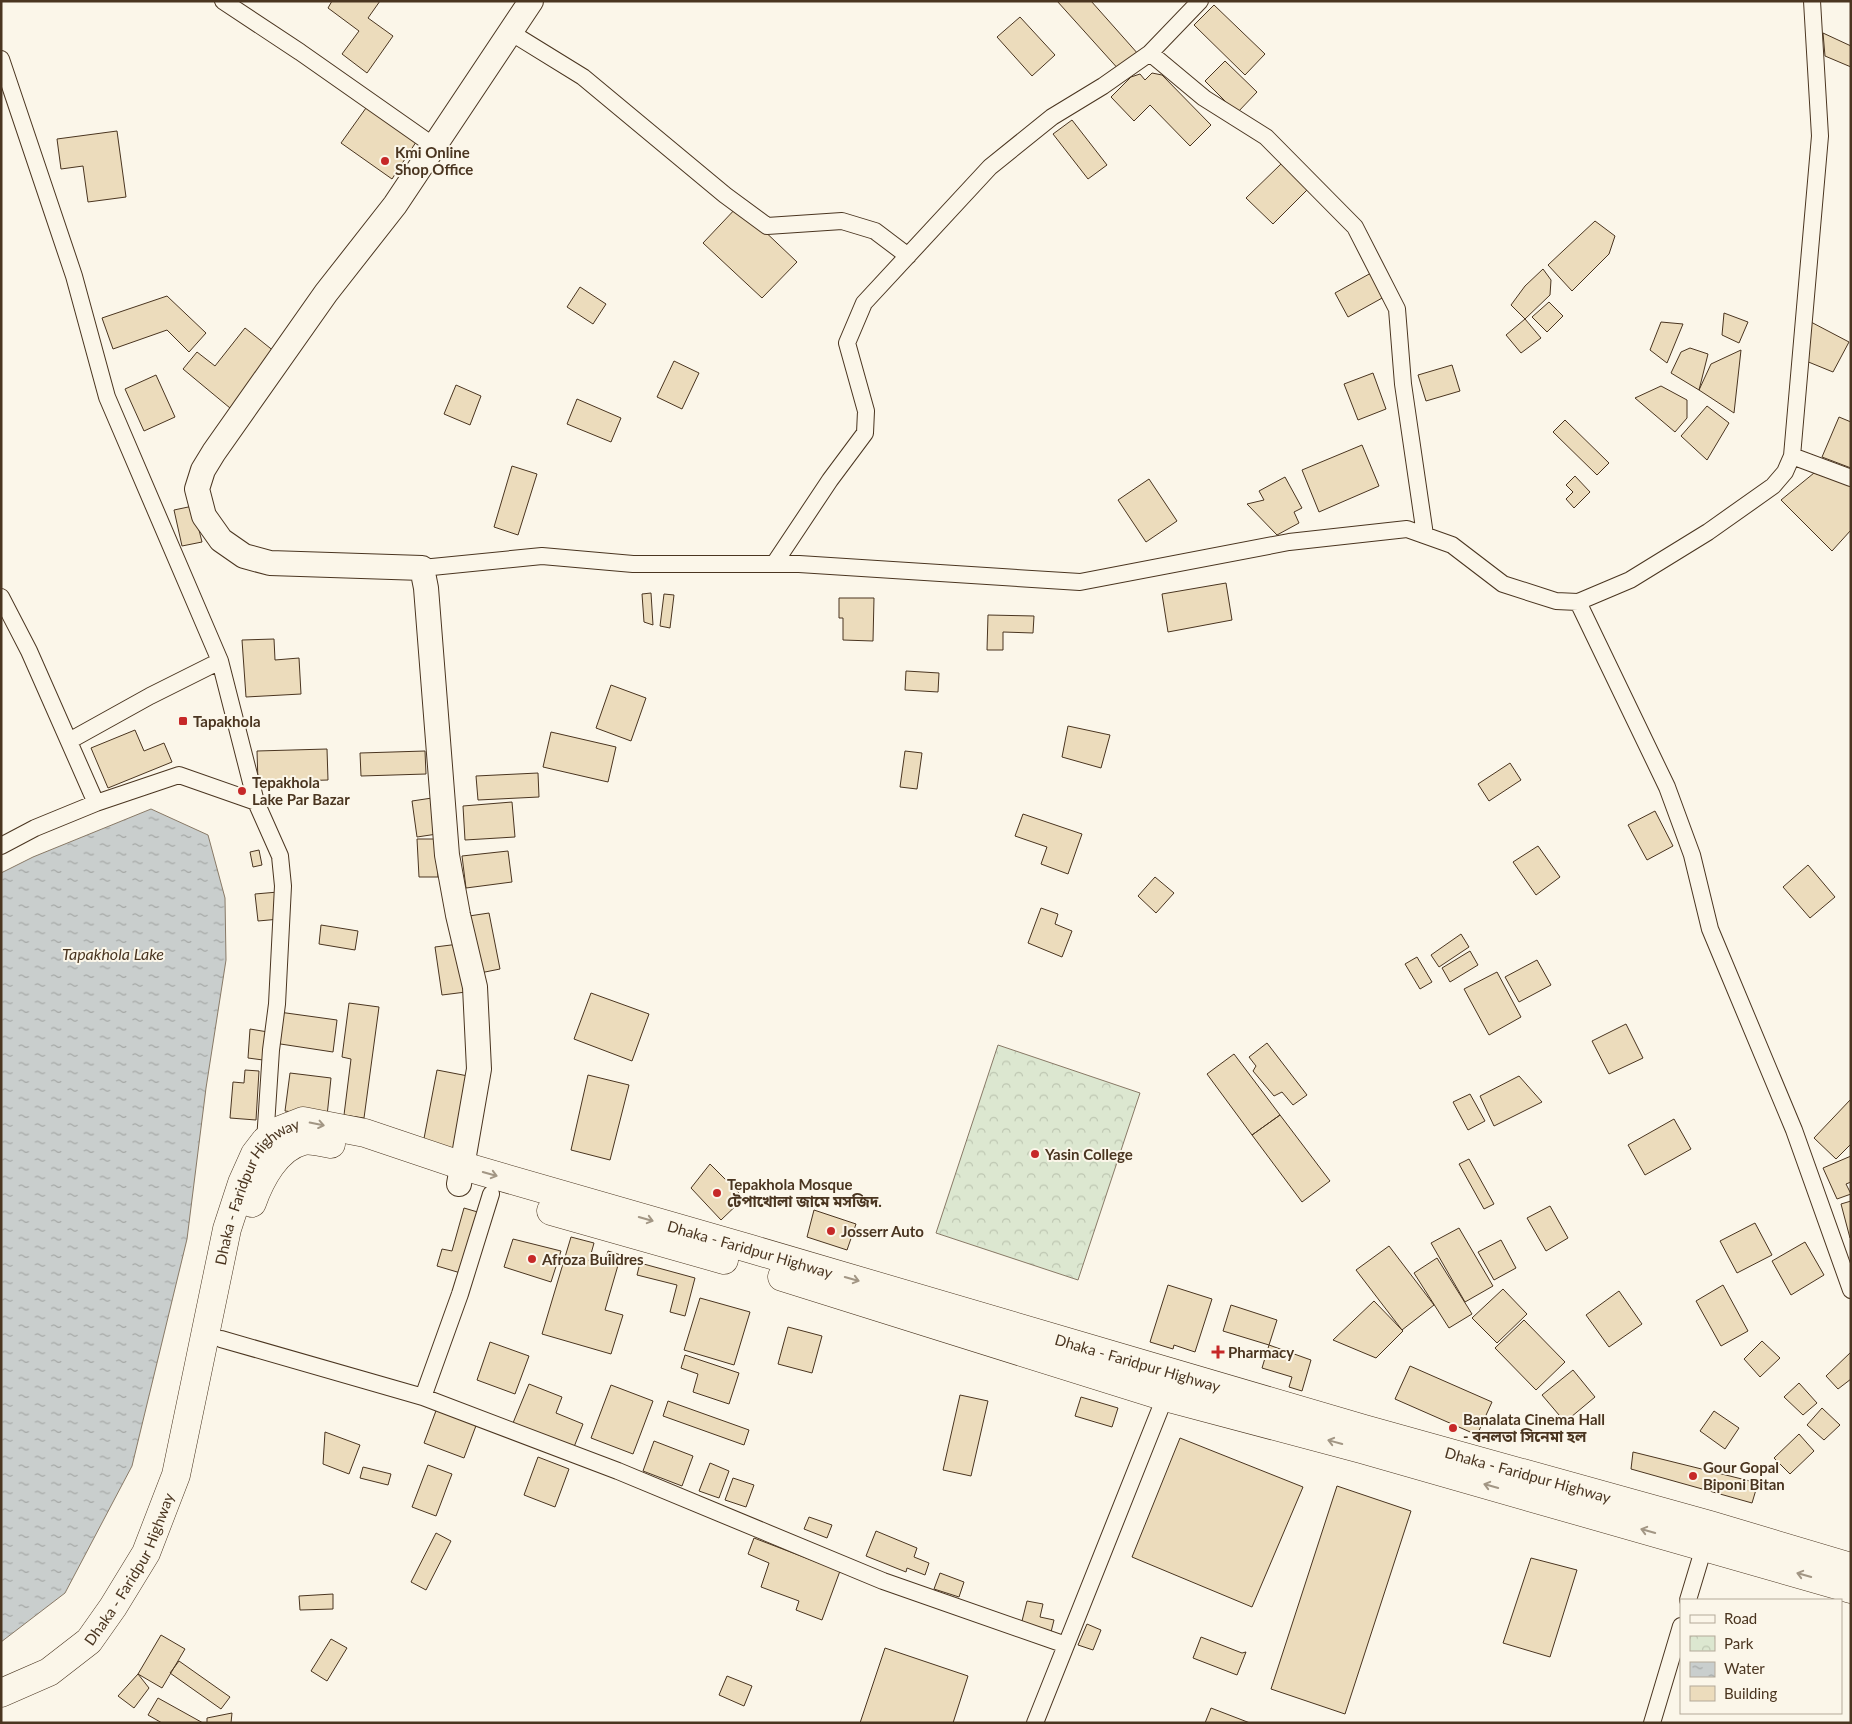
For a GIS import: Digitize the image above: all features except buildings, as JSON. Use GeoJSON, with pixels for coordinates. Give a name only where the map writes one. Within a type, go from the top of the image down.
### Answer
{"type":"FeatureCollection","features":[{"type":"Feature","properties":{"kind":"highway","name":"Dhaka - Faridpur Highway"},"geometry":{"type":"LineString","coordinates":[[1,1693],[48,1672],[88,1641],[153,1556],[176,1475],[227,1229],[242,1183],[255,1154],[265,1141],[280,1130],[303,1121],[365,1133],[461,1175],[491,1194],[664,1245],[748,1258]]}},
{"type":"Feature","properties":{"kind":"highway","name":"Dhaka - Faridpur Highway"},"geometry":{"type":"LineString","coordinates":[[1,1710],[57,1686],[100,1652],[126,1616],[153,1556],[191,1480],[243,1233],[257,1189],[280,1155],[289,1148],[304,1141],[362,1148],[461,1175],[748,1258],[1167,1384],[1362,1439],[1704,1547],[1851,1588]]}},
{"type":"Feature","properties":{"kind":"highway","name":"Dhaka - Faridpur Highway"},"geometry":{"type":"LineString","coordinates":[[1362,1439],[1710,1525],[1851,1567]]}},
{"type":"Feature","properties":{"kind":"main road"},"geometry":{"type":"LineString","coordinates":[[461,1175],[479,1069],[475,987],[458,915],[447,854],[426,588],[422,568],[270,563],[244,556],[221,540],[204,516],[197,489],[203,470],[214,452],[326,294],[395,205],[531,1]]}},
{"type":"Feature","properties":{"kind":"street"},"geometry":{"type":"LineString","coordinates":[[223,1],[300,52],[434,146]]}},
{"type":"Feature","properties":{"kind":"street"},"geometry":{"type":"LineString","coordinates":[[774,564],[830,480],[865,433],[866,411],[847,344],[864,304],[990,167],[1052,117],[1150,53],[1200,1]]}},
{"type":"Feature","properties":{"kind":"street"},"geometry":{"type":"LineString","coordinates":[[422,568],[542,556],[633,564],[799,564],[1080,582],[1289,542],[1408,529],[1452,545],[1503,584],[1556,601],[1578,602],[1630,580],[1708,532],[1773,486],[1785,472],[1792,456],[1820,136],[1812,1]]}},
{"type":"Feature","properties":{"kind":"street"},"geometry":{"type":"LineString","coordinates":[[510,32],[583,77],[725,195],[767,226],[842,222],[875,231],[908,256]]}},
{"type":"Feature","properties":{"kind":"street"},"geometry":{"type":"LineString","coordinates":[[1150,53],[1204,98],[1266,137],[1355,227],[1397,309],[1403,384],[1424,536]]}},
{"type":"Feature","properties":{"kind":"street"},"geometry":{"type":"LineString","coordinates":[[1,60],[74,276],[107,397],[220,661],[256,802],[280,856],[284,886],[277,1004],[271,1050],[265,1141]]}},
{"type":"Feature","properties":{"kind":"street"},"geometry":{"type":"LineString","coordinates":[[1792,456],[1851,478]]}},
{"type":"Feature","properties":{"kind":"street"},"geometry":{"type":"LineString","coordinates":[[1,597],[29,651],[96,803]]}},
{"type":"Feature","properties":{"kind":"street"},"geometry":{"type":"LineString","coordinates":[[1578,602],[1667,787],[1692,854],[1710,930],[1794,1130],[1851,1290]]}},
{"type":"Feature","properties":{"kind":"street"},"geometry":{"type":"LineString","coordinates":[[69,741],[150,696],[220,661]]}},
{"type":"Feature","properties":{"kind":"street"},"geometry":{"type":"LineString","coordinates":[[1,846],[35,828],[96,803],[179,775],[256,802]]}},
{"type":"Feature","properties":{"kind":"street"},"geometry":{"type":"LineString","coordinates":[[423,1397],[460,1294],[491,1194]]}},
{"type":"Feature","properties":{"kind":"street"},"geometry":{"type":"LineString","coordinates":[[221,1339],[423,1397],[618,1471],[883,1582],[1066,1645]]}},
{"type":"Feature","properties":{"kind":"street"},"geometry":{"type":"LineString","coordinates":[[1035,1723],[1167,1384]]}},
{"type":"Feature","properties":{"kind":"street"},"geometry":{"type":"LineString","coordinates":[[1688,1599],[1704,1547]]}},
{"type":"Feature","properties":{"kind":"street"},"geometry":{"type":"LineString","coordinates":[[1652,1723],[1680,1629]]}},
{"type":"Feature","properties":{"kind":"green space"},"geometry":{"type":"Polygon","coordinates":[[[998,1045],[1140,1093],[1078,1280],[936,1233],[998,1045]]]}},
{"type":"Feature","properties":{"kind":"water","name":"Tapakhola Lake"},"geometry":{"type":"Polygon","coordinates":[[[151,809],[208,835],[225,898],[226,960],[206,1088],[187,1239],[132,1466],[65,1593],[1,1642],[1,873],[33,857],[151,809]]]}},
{"type":"Feature","properties":{"kind":"place","name":"Kmi Online Shop Office"},"geometry":{"type":"Point","coordinates":[385,161]}},
{"type":"Feature","properties":{"kind":"place","name":"Tapakhola"},"geometry":{"type":"Point","coordinates":[183,721]}},
{"type":"Feature","properties":{"kind":"place","name":"Tepakhola Lake Par Bazar"},"geometry":{"type":"Point","coordinates":[242,791]}},
{"type":"Feature","properties":{"kind":"place","name":"Yasin College"},"geometry":{"type":"Point","coordinates":[1035,1154]}},
{"type":"Feature","properties":{"kind":"place","name":"Tepakhola Mosque টেপাখোলা জামে মসজিদ."},"geometry":{"type":"Point","coordinates":[717,1193]}},
{"type":"Feature","properties":{"kind":"place","name":"Josserr Auto"},"geometry":{"type":"Point","coordinates":[831,1231]}},
{"type":"Feature","properties":{"kind":"place","name":"Afroza Buildres"},"geometry":{"type":"Point","coordinates":[532,1259]}},
{"type":"Feature","properties":{"kind":"place","name":"Pharmacy"},"geometry":{"type":"Point","coordinates":[1218,1352]}},
{"type":"Feature","properties":{"kind":"place","name":"Banalata Cinema Hall - বনলতা সিনেমা হল"},"geometry":{"type":"Point","coordinates":[1453,1428]}},
{"type":"Feature","properties":{"kind":"place","name":"Gour Gopal Biponi Bitan"},"geometry":{"type":"Point","coordinates":[1693,1476]}}]}
